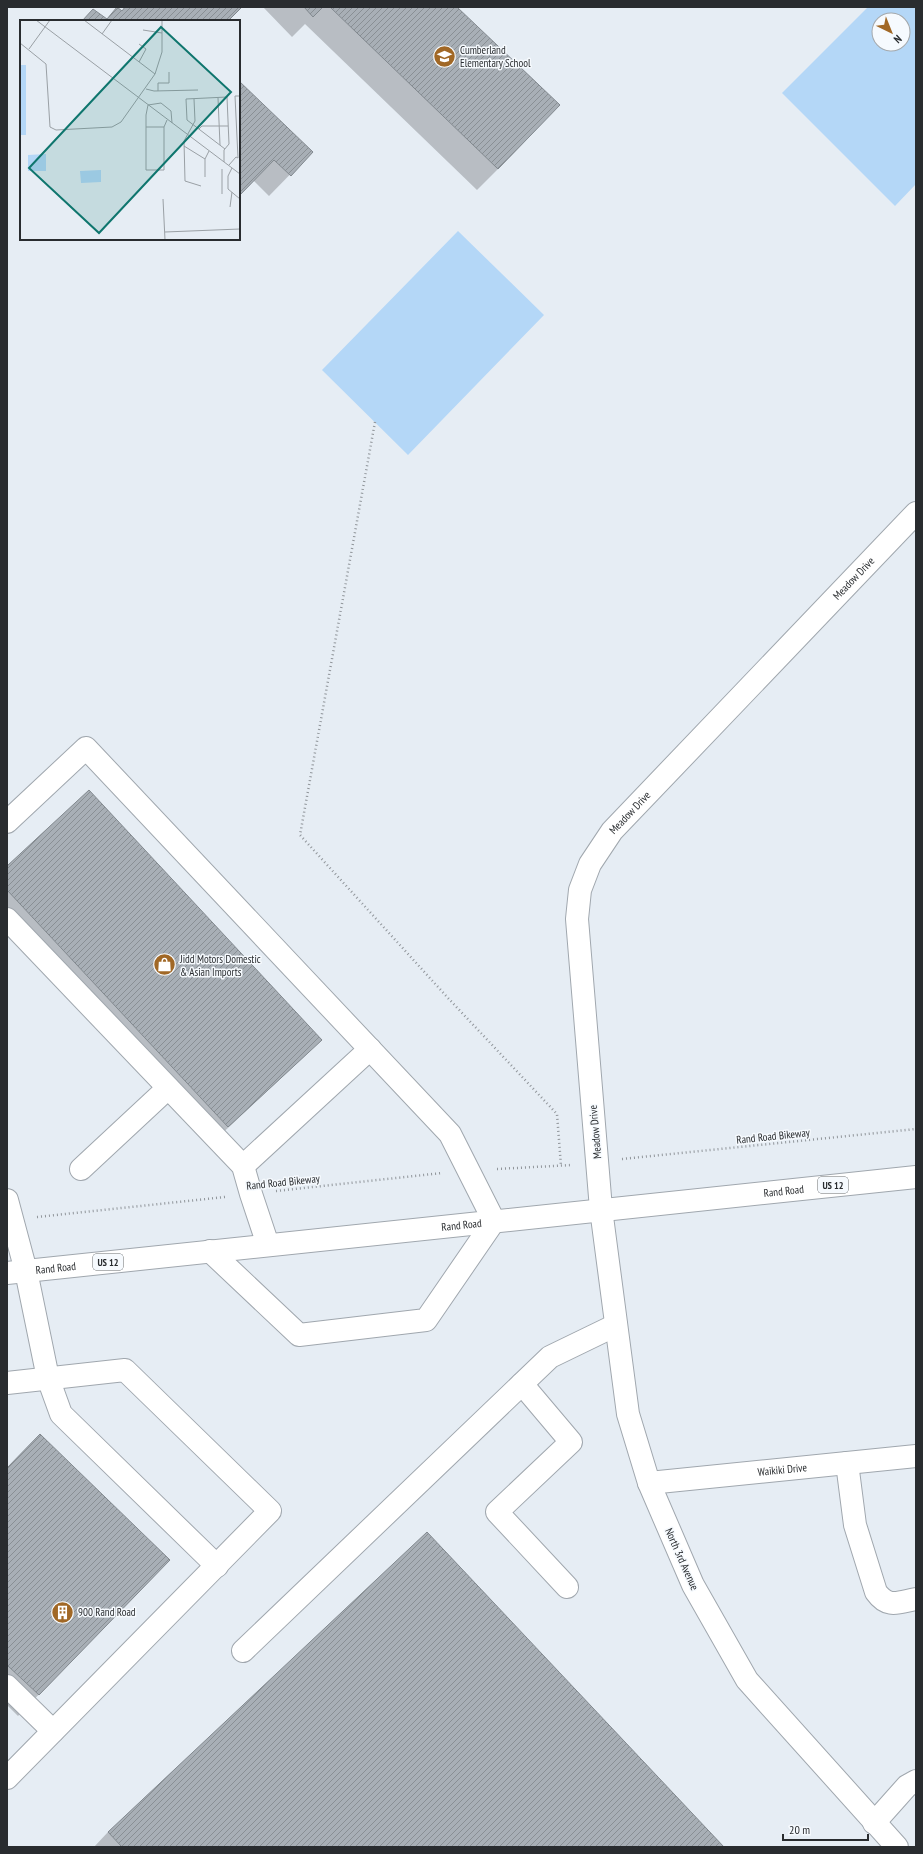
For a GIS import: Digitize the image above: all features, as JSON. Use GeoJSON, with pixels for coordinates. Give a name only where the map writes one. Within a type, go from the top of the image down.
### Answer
{"type":"FeatureCollection","features":[{"type":"Feature","properties":{"kind":"street","name":"Meadow Drive"},"geometry":{"type":"LineString","coordinates":[[601,1209],[577,919],[580,890],[590,864],[612,830],[916,513]]}},
{"type":"Feature","properties":{"kind":"street"},"geometry":{"type":"LineString","coordinates":[[7,822],[86,748],[450,1134],[494,1221],[426,1320],[299,1335],[210,1251]]}},
{"type":"Feature","properties":{"kind":"street"},"geometry":{"type":"LineString","coordinates":[[7,919],[243,1166],[268,1245]]}},
{"type":"Feature","properties":{"kind":"street"},"geometry":{"type":"LineString","coordinates":[[243,1166],[370,1049]]}},
{"type":"Feature","properties":{"kind":"street"},"geometry":{"type":"LineString","coordinates":[[81,1169],[168,1088]]}},
{"type":"Feature","properties":{"kind":"street","name":"Rand Road"},"geometry":{"type":"LineString","coordinates":[[16,1272],[916,1176]]}},
{"type":"Feature","properties":{"kind":"street","name":"North 3rd Avenue"},"geometry":{"type":"LineString","coordinates":[[601,1209],[628,1414],[649,1483],[693,1586],[747,1680],[897,1847]]}},
{"type":"Feature","properties":{"kind":"street"},"geometry":{"type":"LineString","coordinates":[[10,1210],[16,1272],[48,1378],[61,1414],[217,1566]]}},
{"type":"Feature","properties":{"kind":"street"},"geometry":{"type":"LineString","coordinates":[[243,1651],[550,1357],[616,1325]]}},
{"type":"Feature","properties":{"kind":"street"},"geometry":{"type":"LineString","coordinates":[[7,1383],[125,1370],[270,1511],[7,1778]]}},
{"type":"Feature","properties":{"kind":"street"},"geometry":{"type":"LineString","coordinates":[[522,1384],[571,1442],[497,1512],[567,1587]]}},
{"type":"Feature","properties":{"kind":"street","name":"Waikiki Drive"},"geometry":{"type":"LineString","coordinates":[[649,1483],[916,1456]]}},
{"type":"Feature","properties":{"kind":"street"},"geometry":{"type":"LineString","coordinates":[[847,1463],[855,1525],[876,1592],[882,1600],[891,1604],[916,1599]]}},
{"type":"Feature","properties":{"kind":"street"},"geometry":{"type":"LineString","coordinates":[[7,1686],[53,1731]]}},
{"type":"Feature","properties":{"kind":"street"},"geometry":{"type":"LineString","coordinates":[[874,1822],[908,1786],[916,1781]]}},
{"type":"Feature","properties":{"kind":"path","name":"Rand Road Bikeway"},"geometry":{"type":"LineString","coordinates":[[10,1210],[251,1194],[467,1170],[561,1166],[556,1114],[300,835],[374,422]]}},
{"type":"Feature","properties":{"kind":"path","name":"Rand Road Bikeway"},"geometry":{"type":"LineString","coordinates":[[632,1158],[916,1129]]}},
{"type":"Feature","properties":{"kind":"shaded area"},"geometry":{"type":"Polygon","coordinates":[[[868,7],[916,7],[916,184],[895,206],[782,93],[868,7]]]}},
{"type":"Feature","properties":{"kind":"shaded area"},"geometry":{"type":"Polygon","coordinates":[[[458,231],[544,315],[408,455],[322,370],[458,231]]]}},
{"type":"Feature","properties":{"kind":"building"},"geometry":{"type":"Polygon","coordinates":[[[117,7],[122,11],[125,7],[242,7],[229,20],[83,20],[93,9],[107,19],[117,7]]]}},
{"type":"Feature","properties":{"kind":"building"},"geometry":{"type":"Polygon","coordinates":[[[304,7],[323,7],[313,17],[304,7]]]}},
{"type":"Feature","properties":{"kind":"building","name":"Cumberland Elementary School"},"geometry":{"type":"Polygon","coordinates":[[[330,7],[457,7],[560,105],[498,169],[330,7]]]}},
{"type":"Feature","properties":{"kind":"building"},"geometry":{"type":"Polygon","coordinates":[[[240,82],[313,152],[291,176],[274,160],[241,194],[240,82]]]}},
{"type":"Feature","properties":{"kind":"building","name":"Jidd Motors Domestic & Asian Imports"},"geometry":{"type":"Polygon","coordinates":[[[89,790],[322,1040],[228,1127],[7,890],[7,866],[89,790]]]}},
{"type":"Feature","properties":{"kind":"building","name":"900 Rand Road"},"geometry":{"type":"Polygon","coordinates":[[[40,1434],[170,1560],[39,1695],[7,1665],[7,1468],[40,1434]]]}},
{"type":"Feature","properties":{"kind":"building"},"geometry":{"type":"Polygon","coordinates":[[[427,1532],[724,1847],[122,1847],[108,1832],[427,1532]]]}},
{"type":"Feature","properties":{"kind":"place","name":"Cumberland Elementary School"},"geometry":{"type":"Point","coordinates":[445,56]}},
{"type":"Feature","properties":{"kind":"place","name":"Jidd Motors Domestic & Asian Imports"},"geometry":{"type":"Point","coordinates":[165,965]}},
{"type":"Feature","properties":{"kind":"place","name":"900 Rand Road"},"geometry":{"type":"Point","coordinates":[63,1612]}}]}
